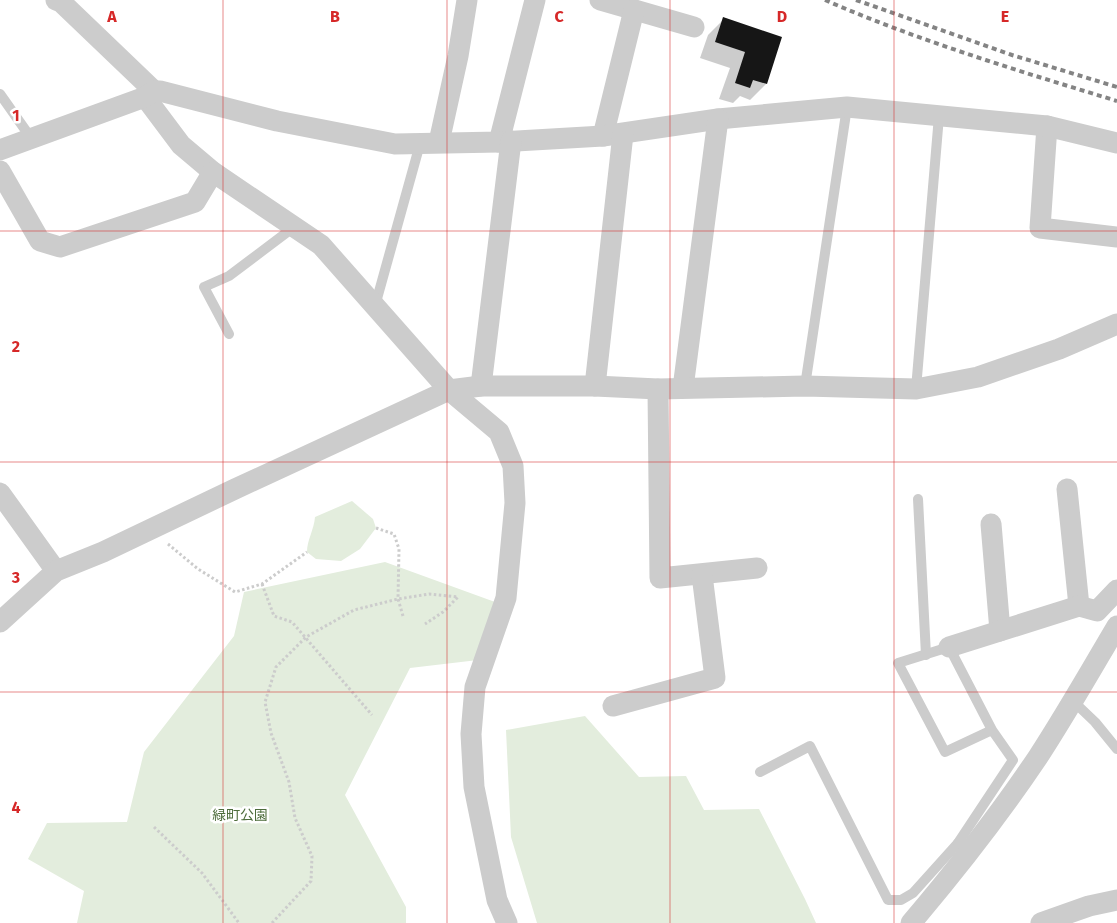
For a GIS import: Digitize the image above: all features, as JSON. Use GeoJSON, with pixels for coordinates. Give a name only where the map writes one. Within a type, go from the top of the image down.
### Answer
{"type":"FeatureCollection","features":[{"type":"Feature","properties":{"kind":"street"},"geometry":{"type":"LineString","coordinates":[[56,0],[61,2],[150,94],[181,145],[213,172],[321,245],[450,390],[499,432],[513,466],[515,503],[506,598],[475,687],[471,734],[474,786],[497,900],[507,923]]}},
{"type":"Feature","properties":{"kind":"street"},"geometry":{"type":"LineString","coordinates":[[430,143],[458,56],[467,0]]}},
{"type":"Feature","properties":{"kind":"street"},"geometry":{"type":"LineString","coordinates":[[481,386],[505,142],[535,0]]}},
{"type":"Feature","properties":{"kind":"street"},"geometry":{"type":"LineString","coordinates":[[600,0],[694,27]]}},
{"type":"Feature","properties":{"kind":"street"},"geometry":{"type":"LineString","coordinates":[[595,386],[613,135],[634,10]]}},
{"type":"Feature","properties":{"kind":"street"},"geometry":{"type":"LineString","coordinates":[[0,150],[160,91],[277,120],[386,143],[505,142],[613,135],[718,119],[847,107],[1047,126],[1117,143]]}},
{"type":"Feature","properties":{"kind":"street"},"geometry":{"type":"LineString","coordinates":[[683,388],[718,119]]}},
{"type":"Feature","properties":{"kind":"street"},"geometry":{"type":"LineString","coordinates":[[1047,126],[1040,228],[1117,237]]}},
{"type":"Feature","properties":{"kind":"street"},"geometry":{"type":"LineString","coordinates":[[0,171],[40,240],[60,247],[195,202],[213,172]]}},
{"type":"Feature","properties":{"kind":"street"},"geometry":{"type":"LineString","coordinates":[[0,622],[56,571],[104,552],[450,390],[481,386],[595,386],[658,389],[805,386],[916,389],[978,377],[1059,349],[1117,324]]}},
{"type":"Feature","properties":{"kind":"street"},"geometry":{"type":"LineString","coordinates":[[658,389],[660,578],[756,568]]}},
{"type":"Feature","properties":{"kind":"street"},"geometry":{"type":"LineString","coordinates":[[1066,489],[1079,606]]}},
{"type":"Feature","properties":{"kind":"street"},"geometry":{"type":"LineString","coordinates":[[0,493],[56,571]]}},
{"type":"Feature","properties":{"kind":"street"},"geometry":{"type":"LineString","coordinates":[[990,524],[1000,631]]}},
{"type":"Feature","properties":{"kind":"street"},"geometry":{"type":"LineString","coordinates":[[613,706],[715,678],[702,575]]}},
{"type":"Feature","properties":{"kind":"street"},"geometry":{"type":"LineString","coordinates":[[949,647],[1079,606],[1097,610],[1117,590]]}},
{"type":"Feature","properties":{"kind":"street"},"geometry":{"type":"LineString","coordinates":[[911,923],[963,848],[1038,756],[1117,626]]}},
{"type":"Feature","properties":{"kind":"street"},"geometry":{"type":"LineString","coordinates":[[1041,923],[1089,906],[1117,900]]}},
{"type":"Feature","properties":{"kind":"lane"},"geometry":{"type":"LineString","coordinates":[[0,94],[32,138]]}},
{"type":"Feature","properties":{"kind":"lane"},"geometry":{"type":"LineString","coordinates":[[805,386],[847,107]]}},
{"type":"Feature","properties":{"kind":"lane"},"geometry":{"type":"LineString","coordinates":[[916,389],[939,116]]}},
{"type":"Feature","properties":{"kind":"lane"},"geometry":{"type":"LineString","coordinates":[[375,307],[430,143]]}},
{"type":"Feature","properties":{"kind":"lane"},"geometry":{"type":"LineString","coordinates":[[229,334],[204,287],[229,276],[294,227]]}},
{"type":"Feature","properties":{"kind":"lane"},"geometry":{"type":"LineString","coordinates":[[918,499],[926,655]]}},
{"type":"Feature","properties":{"kind":"lane"},"geometry":{"type":"LineString","coordinates":[[760,772],[810,746],[888,900],[901,900],[913,893],[963,848],[1013,760],[992,730],[949,647],[898,662],[945,752],[992,730]]}},
{"type":"Feature","properties":{"kind":"lane"},"geometry":{"type":"LineString","coordinates":[[1073,701],[1095,722],[1117,750]]}},
{"type":"Feature","properties":{"kind":"path"},"geometry":{"type":"LineString","coordinates":[[376,528],[394,534],[400,549],[398,599],[403,616]]}},
{"type":"Feature","properties":{"kind":"path"},"geometry":{"type":"LineString","coordinates":[[150,530],[198,569],[235,592],[262,584],[307,552]]}},
{"type":"Feature","properties":{"kind":"path"},"geometry":{"type":"LineString","coordinates":[[262,584],[274,616],[292,622],[372,715]]}},
{"type":"Feature","properties":{"kind":"path"},"geometry":{"type":"LineString","coordinates":[[272,923],[311,881],[312,856],[295,818],[288,782],[271,734],[265,702],[276,667],[306,637],[354,610],[398,599],[430,594],[458,598],[443,612],[425,624]]}},
{"type":"Feature","properties":{"kind":"path"},"geometry":{"type":"LineString","coordinates":[[154,827],[202,873],[240,923]]}},
{"type":"Feature","properties":{"kind":"green space"},"geometry":{"type":"Polygon","coordinates":[[[352,501],[373,519],[376,528],[360,549],[341,561],[316,559],[307,552],[315,517],[352,501]]]}},
{"type":"Feature","properties":{"kind":"green space","name":"緑町公園"},"geometry":{"type":"Polygon","coordinates":[[[385,562],[495,602],[478,660],[410,668],[345,795],[406,907],[406,923],[77,923],[84,891],[28,859],[47,823],[127,822],[144,752],[234,636],[244,592],[385,562]]]}},
{"type":"Feature","properties":{"kind":"green space"},"geometry":{"type":"Polygon","coordinates":[[[585,716],[639,777],[686,776],[704,810],[759,809],[816,923],[537,923],[511,837],[506,730],[585,716]]]}},
{"type":"Feature","properties":{"kind":"building"},"geometry":{"type":"Polygon","coordinates":[[[723,17],[782,37],[767,84],[753,80],[750,88],[735,83],[745,52],[715,42],[723,17]]]}},
{"type":"Feature","properties":{"kind":"railway"},"geometry":{"type":"LineString","coordinates":[[825,0],[933,42],[1006,67],[1117,101]]}},
{"type":"Feature","properties":{"kind":"railway"},"geometry":{"type":"LineString","coordinates":[[856,0],[1012,55],[1117,87]]}}]}
